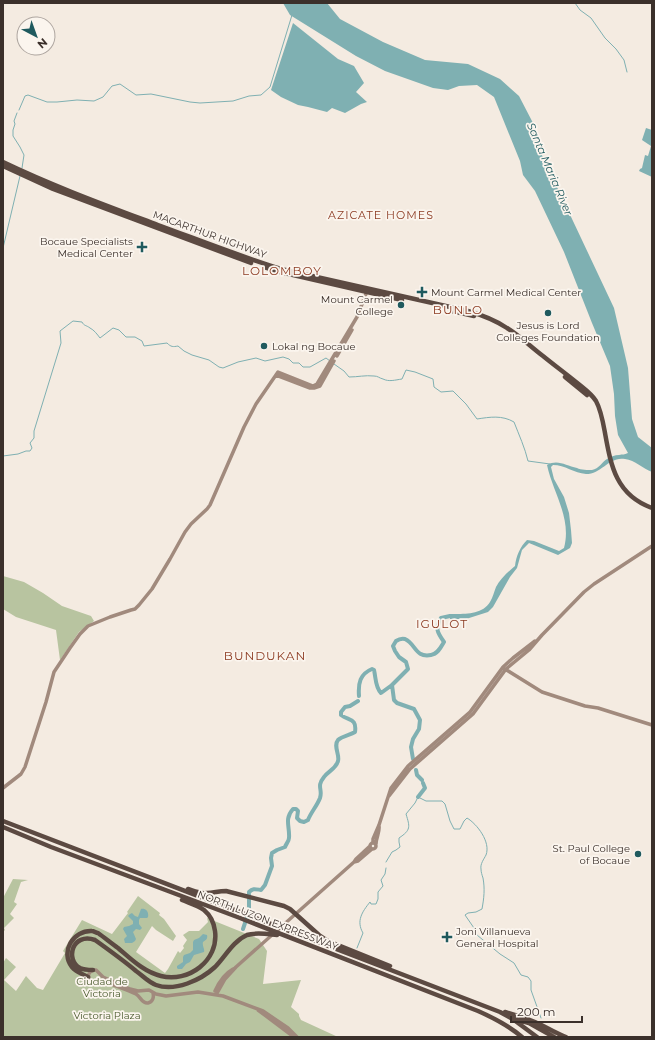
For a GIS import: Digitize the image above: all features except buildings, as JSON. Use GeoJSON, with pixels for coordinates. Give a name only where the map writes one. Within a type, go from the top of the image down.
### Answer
{"type":"FeatureCollection","features":[{"type":"Feature","properties":{"kind":"highway","name":"MACARTHUR HIGHWAY"},"geometry":{"type":"LineString","coordinates":[[3,162],[57,187],[255,261],[369,291]]}},
{"type":"Feature","properties":{"kind":"highway","name":"MACARTHUR HIGHWAY"},"geometry":{"type":"LineString","coordinates":[[3,166],[53,189],[280,272],[469,314],[506,330],[576,386],[593,402],[600,420],[617,484],[627,496],[640,506],[652,509]]}},
{"type":"Feature","properties":{"kind":"highway","name":"NORTH LUZON EXPRESSWAY"},"geometry":{"type":"LineString","coordinates":[[3,821],[401,974],[511,1018],[529,1023],[554,1037]]}},
{"type":"Feature","properties":{"kind":"highway","name":"NORTH LUZON EXPRESSWAY"},"geometry":{"type":"LineString","coordinates":[[3,827],[51,847],[240,918],[478,1011],[508,1026],[522,1037]]}},
{"type":"Feature","properties":{"kind":"highway"},"geometry":{"type":"LineString","coordinates":[[163,883],[208,894],[226,891],[284,906],[290,909],[319,935],[328,941],[390,966],[401,974]]}},
{"type":"Feature","properties":{"kind":"highway"},"geometry":{"type":"LineString","coordinates":[[88,978],[73,968],[68,956],[68,948],[73,939],[76,936],[86,932],[92,931],[98,933],[141,967],[160,976],[169,978],[189,974],[202,965],[211,955],[214,950],[216,938],[212,921],[206,911],[201,907],[178,898],[155,886]]}},
{"type":"Feature","properties":{"kind":"highway"},"geometry":{"type":"LineString","coordinates":[[93,970],[86,970],[79,967],[74,961],[72,953],[74,946],[76,942],[84,938],[95,940],[138,972],[146,980],[156,985],[163,986],[188,984],[201,977],[215,967],[234,944],[247,935],[254,933],[282,935]]}},
{"type":"Feature","properties":{"kind":"highway"},"geometry":{"type":"LineString","coordinates":[[479,1005],[517,1015],[566,1037]]}},
{"type":"Feature","properties":{"kind":"highway","name":"NORTH LUZON EXPRESSWAY"},"geometry":{"type":"LineString","coordinates":[[511,1018],[537,1037]]}},
{"type":"Feature","properties":{"kind":"main road"},"geometry":{"type":"LineString","coordinates":[[3,788],[21,774],[26,767],[54,672],[80,634],[88,626],[135,609],[142,601],[152,589],[184,532],[190,524],[210,505],[244,427],[256,404],[277,374],[314,388],[318,388],[357,317],[369,291]]}},
{"type":"Feature","properties":{"kind":"main road"},"geometry":{"type":"LineString","coordinates":[[208,993],[356,859],[373,846],[389,796],[409,768],[473,714],[505,668],[529,650],[584,592],[652,544]]}},
{"type":"Feature","properties":{"kind":"main road"},"geometry":{"type":"LineString","coordinates":[[505,668],[542,692],[652,725]]}},
{"type":"Feature","properties":{"kind":"main road"},"geometry":{"type":"LineString","coordinates":[[166,996],[153,993],[149,990],[138,991],[102,979],[91,981],[88,978],[89,973],[96,970],[102,979],[138,995],[142,1001],[146,1003],[166,996],[192,993],[208,993],[223,996],[257,1009],[297,1037]]}},
{"type":"Feature","properties":{"kind":"main road"},"geometry":{"type":"LineString","coordinates":[[215,994],[220,983]]}},
{"type":"Feature","properties":{"kind":"main road"},"geometry":{"type":"LineString","coordinates":[[220,983],[223,996]]}},
{"type":"Feature","properties":{"kind":"main road"},"geometry":{"type":"LineString","coordinates":[[140,997],[144,991]]}},
{"type":"Feature","properties":{"kind":"main road"},"geometry":{"type":"LineString","coordinates":[[151,1002],[154,997],[153,993]]}},
{"type":"Feature","properties":{"kind":"main road"},"geometry":{"type":"LineString","coordinates":[[287,1030],[294,1037]]}},
{"type":"Feature","properties":{"kind":"green space"},"geometry":{"type":"Polygon","coordinates":[[[3,576],[24,582],[62,606],[91,616],[94,621],[79,632],[60,660],[56,630],[16,617],[3,609],[3,576]]]}},
{"type":"Feature","properties":{"kind":"green space"},"geometry":{"type":"Polygon","coordinates":[[[13,879],[28,880],[21,882],[14,902],[17,904],[10,914],[14,918],[4,928],[5,930],[3,932],[3,898],[13,879]]]}},
{"type":"Feature","properties":{"kind":"green space","name":"Ciudad de Victoria"},"geometry":{"type":"Polygon","coordinates":[[[138,896],[160,913],[159,915],[164,919],[176,936],[173,941],[152,926],[136,952],[165,973],[178,951],[180,953],[184,948],[183,946],[187,940],[183,935],[189,931],[199,931],[208,922],[207,918],[259,939],[267,951],[263,984],[301,980],[291,1007],[299,1014],[301,1020],[338,1037],[3,1037],[3,963],[6,958],[16,967],[4,980],[16,991],[26,976],[37,988],[43,990],[65,953],[63,951],[82,920],[112,934],[128,913],[127,912],[138,896]]]}},
{"type":"Feature","properties":{"kind":"water"},"geometry":{"type":"Polygon","coordinates":[[[283,3],[327,3],[340,19],[383,42],[425,60],[468,64],[500,79],[519,96],[533,123],[540,151],[614,308],[628,368],[632,419],[638,437],[652,448],[652,472],[632,461],[625,459],[614,460],[597,471],[586,474],[562,466],[553,465],[551,467],[554,479],[564,497],[569,513],[572,543],[570,548],[558,555],[529,543],[522,550],[517,568],[510,577],[493,607],[488,612],[466,619],[450,619],[450,614],[478,612],[487,606],[500,581],[515,566],[519,552],[527,540],[534,541],[559,551],[564,548],[566,526],[564,516],[547,465],[551,463],[558,463],[580,469],[592,470],[597,468],[605,460],[614,456],[628,453],[618,435],[610,366],[564,252],[535,191],[523,175],[520,161],[494,97],[477,85],[459,86],[448,90],[433,88],[385,71],[356,56],[290,15],[283,3]]]}},
{"type":"Feature","properties":{"kind":"water"},"geometry":{"type":"Polygon","coordinates":[[[293,23],[338,59],[354,66],[364,83],[356,92],[367,102],[345,113],[332,108],[327,112],[298,105],[281,97],[271,90],[293,23]]]}},
{"type":"Feature","properties":{"kind":"water"},"geometry":{"type":"Polygon","coordinates":[[[646,128],[652,130],[652,177],[639,171],[642,168],[645,155],[648,156],[651,146],[642,140],[646,128]]]}},
{"type":"Feature","properties":{"kind":"water"},"geometry":{"type":"Polygon","coordinates":[[[141,909],[147,911],[148,917],[140,918],[139,924],[142,928],[140,930],[136,929],[133,932],[136,939],[135,941],[132,943],[125,943],[124,939],[127,936],[123,929],[124,927],[133,924],[133,921],[128,916],[132,913],[138,917],[141,909]]]}},
{"type":"Feature","properties":{"kind":"water"},"geometry":{"type":"Polygon","coordinates":[[[203,934],[207,935],[203,942],[204,952],[194,955],[190,962],[182,969],[178,969],[177,966],[183,962],[184,955],[193,950],[194,940],[203,934]]]}},
{"type":"Feature","properties":{"kind":"waterway"},"geometry":{"type":"LineString","coordinates":[[575,3],[580,10],[591,18],[605,38],[616,49],[624,60],[627,72]]}},
{"type":"Feature","properties":{"kind":"waterway"},"geometry":{"type":"LineString","coordinates":[[19,110],[25,96],[28,95],[47,102],[77,100],[94,101],[103,97],[112,86],[120,84],[136,95],[151,94],[200,103],[233,101],[249,96],[261,95],[270,87],[292,15]]}},
{"type":"Feature","properties":{"kind":"waterway"},"geometry":{"type":"LineString","coordinates":[[17,113],[14,121],[13,136],[24,155],[22,168]]}},
{"type":"Feature","properties":{"kind":"waterway"},"geometry":{"type":"LineString","coordinates":[[3,248],[20,176]]}},
{"type":"Feature","properties":{"kind":"waterway"},"geometry":{"type":"LineString","coordinates":[[3,456],[30,451],[32,448],[30,443],[34,438],[34,431],[61,343],[60,331],[73,321],[82,322],[94,331],[100,338],[113,328],[119,330],[126,337],[135,337],[142,341],[144,346],[167,343],[175,347],[178,346],[192,355],[209,360],[223,368],[238,362],[256,358],[265,361],[283,357],[289,359],[293,363],[299,363],[303,367],[310,367],[326,358],[330,361]]}},
{"type":"Feature","properties":{"kind":"waterway"},"geometry":{"type":"LineString","coordinates":[[334,364],[344,371],[349,377],[377,376],[382,379],[394,380],[402,379],[406,370],[433,379],[434,387],[441,392],[453,391],[466,404],[477,419],[500,417],[514,422],[524,446],[528,461],[550,464]]}},
{"type":"Feature","properties":{"kind":"waterway"},"geometry":{"type":"LineString","coordinates":[[359,696],[359,687],[362,676],[368,671],[372,669],[374,670],[377,685],[381,693],[392,685],[408,669],[406,662],[399,657],[395,651],[393,646],[396,641],[405,639],[409,641],[419,653],[422,654],[431,655],[436,653],[444,642],[437,628],[441,618],[454,616]]}},
{"type":"Feature","properties":{"kind":"waterway"},"geometry":{"type":"LineString","coordinates":[[392,685],[394,700],[397,703],[414,709],[420,720],[419,729],[413,739],[411,747],[413,759]]}},
{"type":"Feature","properties":{"kind":"waterway"},"geometry":{"type":"LineString","coordinates":[[243,929],[249,911],[249,892],[254,889],[261,890],[265,885],[272,866],[272,853],[285,847],[289,840],[288,820],[293,809],[298,811],[297,818],[300,821],[304,822],[308,820],[320,798],[320,783],[336,766],[338,761],[336,748],[338,740],[355,732],[354,722],[341,715],[341,712],[345,707],[358,701]]}},
{"type":"Feature","properties":{"kind":"waterway"},"geometry":{"type":"LineString","coordinates":[[416,770],[417,775],[422,780]]}},
{"type":"Feature","properties":{"kind":"waterway"},"geometry":{"type":"LineString","coordinates":[[418,797],[425,788],[423,783]]}},
{"type":"Feature","properties":{"kind":"waterway"},"geometry":{"type":"LineString","coordinates":[[386,862],[392,852],[400,847],[399,838],[406,833],[409,825],[406,814],[418,797],[426,801],[442,801],[445,804],[454,829],[460,829],[467,818],[475,824],[485,839],[487,845],[486,855],[481,867],[484,882],[484,897],[482,909],[465,915],[477,935],[500,954],[514,963],[521,975],[528,977],[531,981],[531,990],[541,1018]]}},
{"type":"Feature","properties":{"kind":"waterway"},"geometry":{"type":"LineString","coordinates":[[357,948],[363,933],[360,924],[361,917],[370,902],[371,904],[376,904],[378,892],[383,886],[381,880],[385,874],[386,868]]}},
{"type":"Feature","properties":{"kind":"place","name":"Bocaue Specialists Medical Center"},"geometry":{"type":"Point","coordinates":[142,247]}},
{"type":"Feature","properties":{"kind":"place","name":"Mount Carmel Medical Center"},"geometry":{"type":"Point","coordinates":[422,292]}},
{"type":"Feature","properties":{"kind":"place","name":"Mount Carmel College"},"geometry":{"type":"Point","coordinates":[401,305]}},
{"type":"Feature","properties":{"kind":"place","name":"Jesus is Lord Colleges Foundation"},"geometry":{"type":"Point","coordinates":[548,313]}},
{"type":"Feature","properties":{"kind":"place","name":"Lokal ng Bocaue"},"geometry":{"type":"Point","coordinates":[264,346]}},
{"type":"Feature","properties":{"kind":"place","name":"St. Paul College of Bocaue"},"geometry":{"type":"Point","coordinates":[638,854]}},
{"type":"Feature","properties":{"kind":"place","name":"Joni Villanueva General Hospital"},"geometry":{"type":"Point","coordinates":[447,937]}},
{"type":"Feature","properties":{"kind":"district","name":"AZICATE HOMES"},"geometry":{"type":"Point","coordinates":[381,215]}},
{"type":"Feature","properties":{"kind":"district","name":"LOLOMBOY"},"geometry":{"type":"Point","coordinates":[282,271]}},
{"type":"Feature","properties":{"kind":"district","name":"BUNLO"},"geometry":{"type":"Point","coordinates":[458,310]}},
{"type":"Feature","properties":{"kind":"district","name":"IGULOT"},"geometry":{"type":"Point","coordinates":[442,624]}},
{"type":"Feature","properties":{"kind":"district","name":"BUNDUKAN"},"geometry":{"type":"Point","coordinates":[265,656]}},
{"type":"Feature","properties":{"kind":"water label","name":"Santa Maria River"},"geometry":{"type":"Point","coordinates":[550,169]}},
{"type":"Feature","properties":{"kind":"park label","name":"Victoria Plaza"},"geometry":{"type":"Point","coordinates":[107,1015]}}]}
